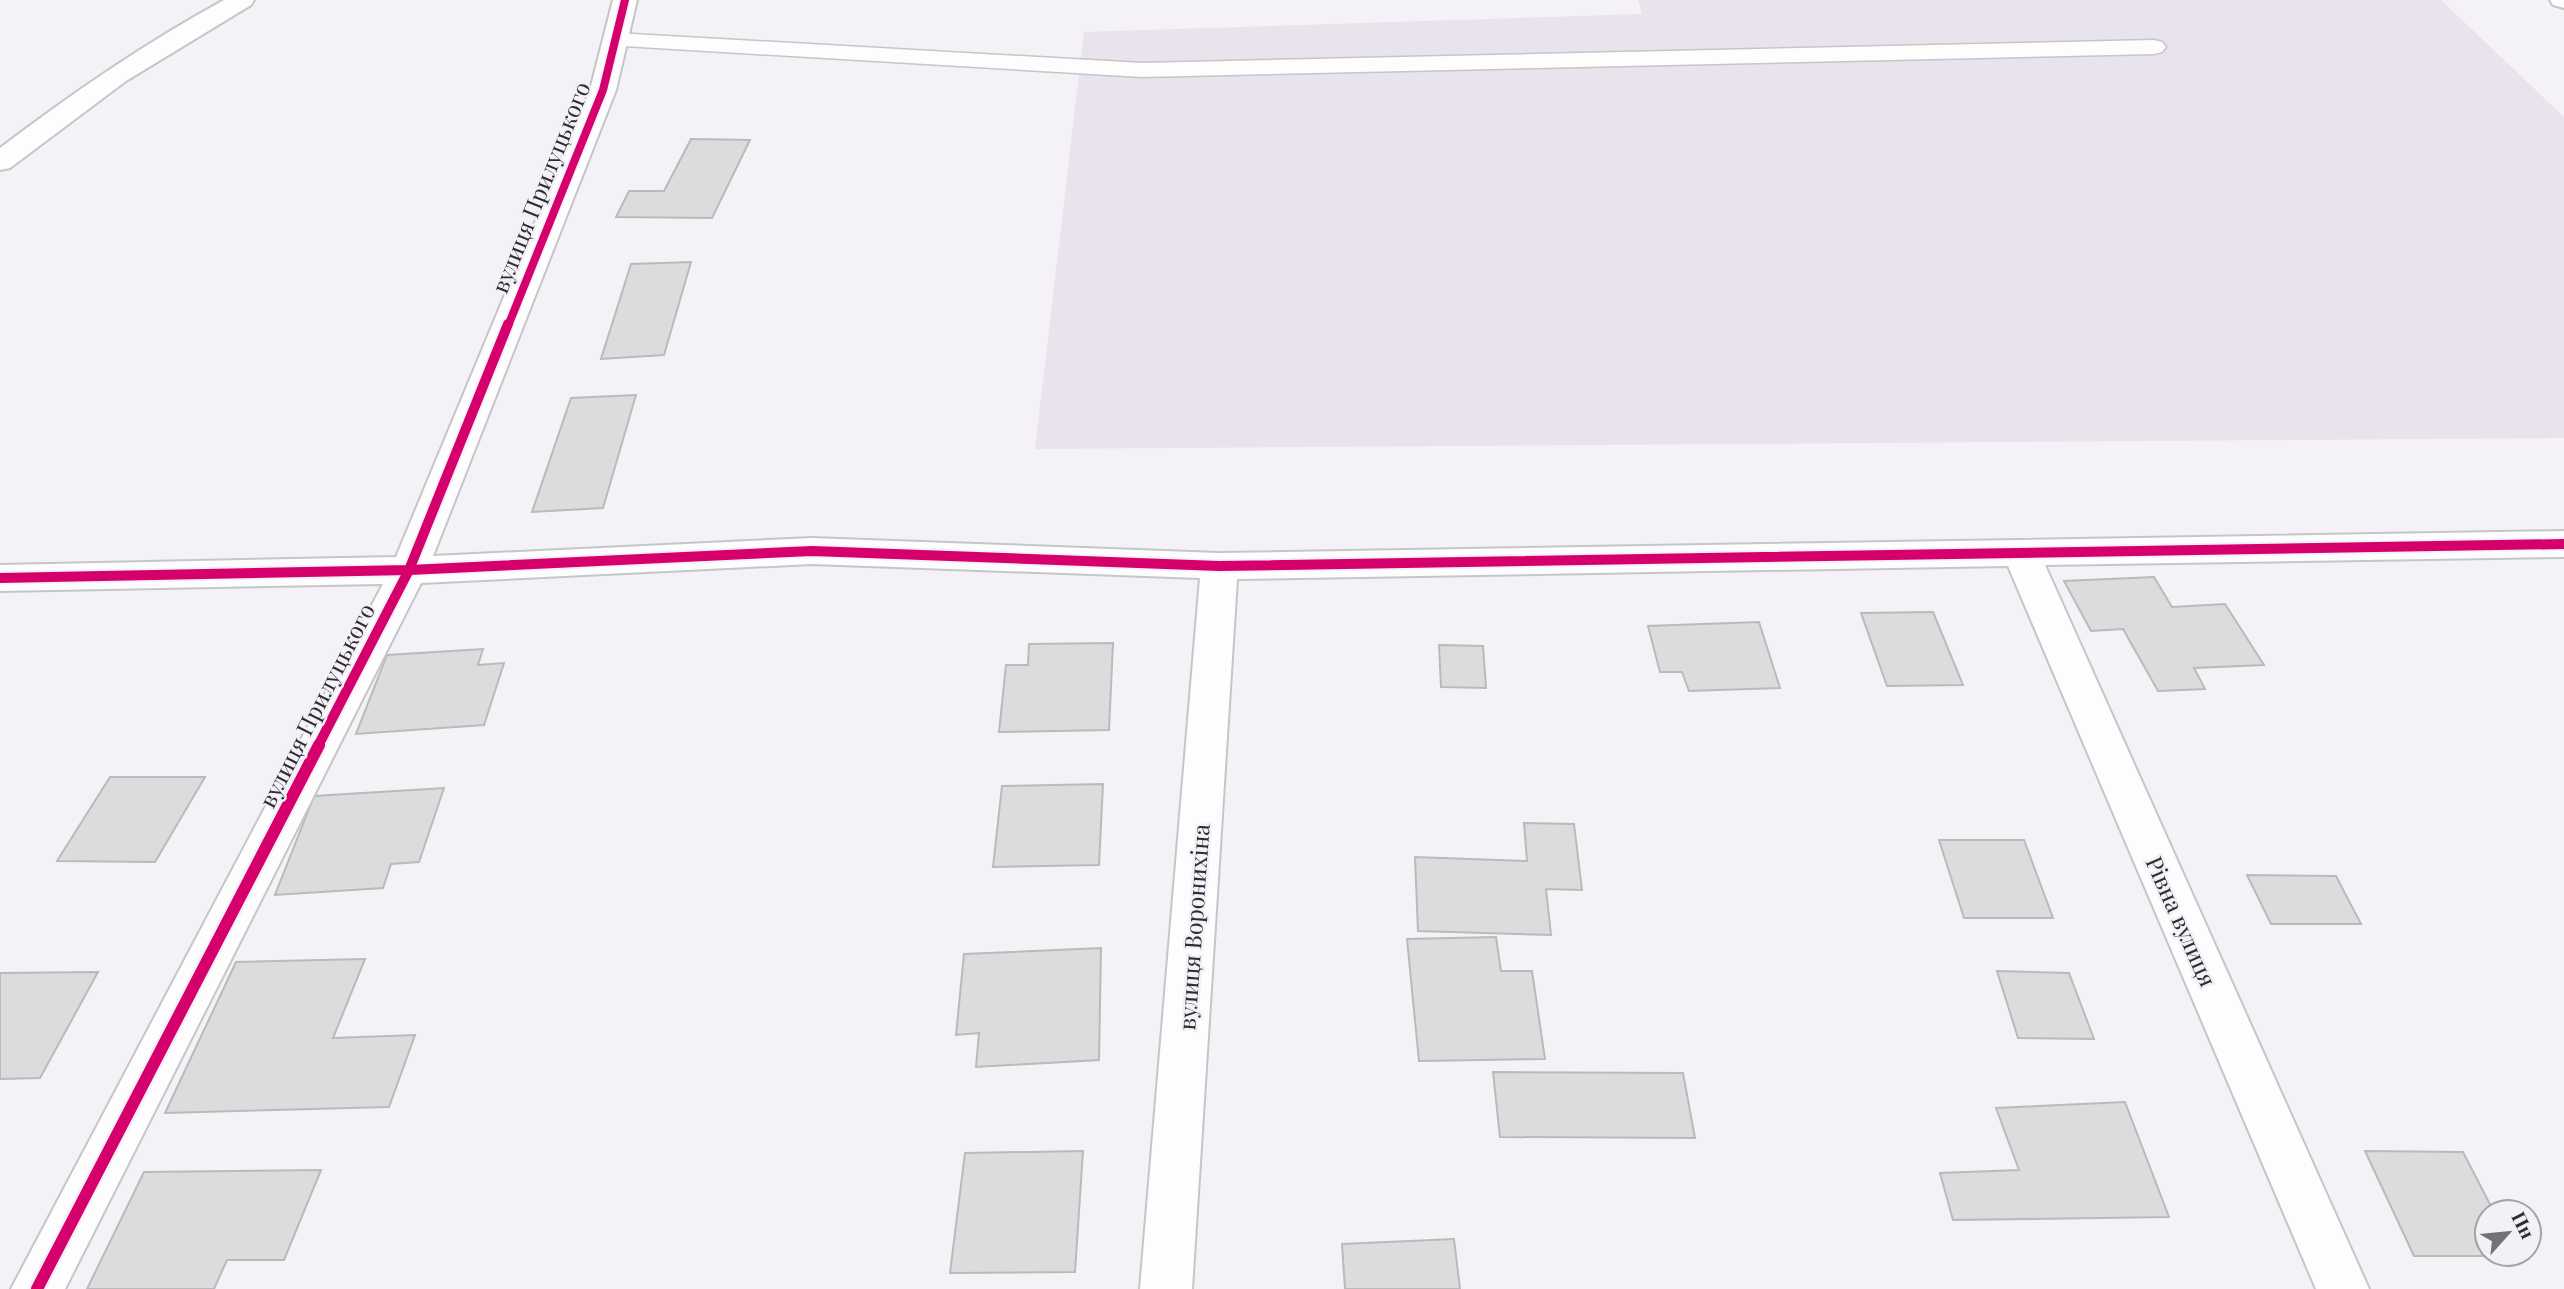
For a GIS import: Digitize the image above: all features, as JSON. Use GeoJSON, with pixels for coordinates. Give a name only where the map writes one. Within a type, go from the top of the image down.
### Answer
{"type":"FeatureCollection","features":[{"type":"Feature","properties":{"kind":"street"},"geometry":{"type":"LineString","coordinates":[[0,162],[89,91],[184,30],[242,0]]}},
{"type":"Feature","properties":{"kind":"street","name":"вулиця Прилуцького"},"geometry":{"type":"LineString","coordinates":[[37,1289],[409,570],[603,90],[625,0]]}},
{"type":"Feature","properties":{"kind":"street"},"geometry":{"type":"LineString","coordinates":[[0,578],[409,570],[812,551],[1219,566],[2564,544]]}},
{"type":"Feature","properties":{"kind":"street","name":"Рівна вулиця"},"geometry":{"type":"LineString","coordinates":[[2021,553],[2343,1289]]}},
{"type":"Feature","properties":{"kind":"street","name":"вулиця Воронихіна"},"geometry":{"type":"LineString","coordinates":[[1166,1289],[1219,566]]}},
{"type":"Feature","properties":{"kind":"lane"},"geometry":{"type":"LineString","coordinates":[[615,40],[1142,71],[2154,47]]}},
{"type":"Feature","properties":{"kind":"shaded area"},"geometry":{"type":"Polygon","coordinates":[[[1638,0],[2441,0],[2564,117],[2564,438],[1035,449],[1084,32],[1642,14],[1638,0]]]}},
{"type":"Feature","properties":{"kind":"building"},"geometry":{"type":"Polygon","coordinates":[[[691,139],[750,140],[712,218],[616,217],[629,191],[664,191],[691,139]]]}},
{"type":"Feature","properties":{"kind":"building"},"geometry":{"type":"Polygon","coordinates":[[[691,262],[664,355],[601,359],[631,264],[691,262]]]}},
{"type":"Feature","properties":{"kind":"building"},"geometry":{"type":"Polygon","coordinates":[[[636,395],[603,508],[532,512],[571,398],[636,395]]]}},
{"type":"Feature","properties":{"kind":"building"},"geometry":{"type":"Polygon","coordinates":[[[2154,577],[2172,607],[2225,604],[2264,665],[2194,668],[2205,689],[2158,691],[2123,629],[2091,631],[2064,581],[2154,577]]]}},
{"type":"Feature","properties":{"kind":"building"},"geometry":{"type":"Polygon","coordinates":[[[1933,612],[1963,685],[1887,686],[1861,613],[1933,612]]]}},
{"type":"Feature","properties":{"kind":"building"},"geometry":{"type":"Polygon","coordinates":[[[1759,622],[1780,688],[1689,691],[1682,672],[1660,672],[1648,626],[1759,622]]]}},
{"type":"Feature","properties":{"kind":"building"},"geometry":{"type":"Polygon","coordinates":[[[1113,643],[1109,730],[999,732],[1006,665],[1028,665],[1029,644],[1113,643]]]}},
{"type":"Feature","properties":{"kind":"building"},"geometry":{"type":"Polygon","coordinates":[[[1439,645],[1483,646],[1486,688],[1441,687],[1439,645]]]}},
{"type":"Feature","properties":{"kind":"building"},"geometry":{"type":"Polygon","coordinates":[[[483,649],[478,665],[504,663],[484,725],[356,734],[387,655],[483,649]]]}},
{"type":"Feature","properties":{"kind":"building"},"geometry":{"type":"Polygon","coordinates":[[[110,777],[205,777],[155,862],[57,861],[110,777]]]}},
{"type":"Feature","properties":{"kind":"building"},"geometry":{"type":"Polygon","coordinates":[[[1103,784],[1099,865],[993,867],[1002,786],[1103,784]]]}},
{"type":"Feature","properties":{"kind":"building"},"geometry":{"type":"Polygon","coordinates":[[[444,788],[419,862],[391,864],[383,888],[275,895],[314,796],[444,788]]]}},
{"type":"Feature","properties":{"kind":"building"},"geometry":{"type":"Polygon","coordinates":[[[1524,823],[1574,824],[1582,890],[1546,889],[1551,935],[1418,931],[1415,857],[1527,861],[1524,823]]]}},
{"type":"Feature","properties":{"kind":"building"},"geometry":{"type":"Polygon","coordinates":[[[1939,840],[2024,840],[2053,918],[1964,918],[1939,840]]]}},
{"type":"Feature","properties":{"kind":"building"},"geometry":{"type":"Polygon","coordinates":[[[2247,875],[2336,876],[2361,924],[2271,924],[2247,875]]]}},
{"type":"Feature","properties":{"kind":"building"},"geometry":{"type":"Polygon","coordinates":[[[1496,937],[1501,971],[1532,971],[1545,1059],[1419,1061],[1407,939],[1496,937]]]}},
{"type":"Feature","properties":{"kind":"building"},"geometry":{"type":"Polygon","coordinates":[[[1101,948],[1099,1060],[976,1067],[979,1033],[956,1035],[964,954],[1101,948]]]}},
{"type":"Feature","properties":{"kind":"building"},"geometry":{"type":"Polygon","coordinates":[[[365,959],[333,1038],[415,1035],[389,1107],[165,1113],[236,962],[365,959]]]}},
{"type":"Feature","properties":{"kind":"building"},"geometry":{"type":"Polygon","coordinates":[[[1997,971],[2069,973],[2094,1039],[2018,1038],[1997,971]]]}},
{"type":"Feature","properties":{"kind":"building"},"geometry":{"type":"Polygon","coordinates":[[[98,972],[40,1078],[0,1079],[0,973],[98,972]]]}},
{"type":"Feature","properties":{"kind":"building"},"geometry":{"type":"Polygon","coordinates":[[[1493,1072],[1683,1073],[1695,1138],[1500,1137],[1493,1072]]]}},
{"type":"Feature","properties":{"kind":"building"},"geometry":{"type":"Polygon","coordinates":[[[2125,1102],[2169,1217],[1953,1220],[1940,1173],[2019,1170],[1996,1108],[2125,1102]]]}},
{"type":"Feature","properties":{"kind":"building"},"geometry":{"type":"Polygon","coordinates":[[[1083,1151],[1075,1272],[950,1273],[965,1153],[1083,1151]]]}},
{"type":"Feature","properties":{"kind":"building"},"geometry":{"type":"Polygon","coordinates":[[[2365,1151],[2463,1152],[2487,1198],[2473,1198],[2473,1256],[2414,1256],[2365,1151]]]}},
{"type":"Feature","properties":{"kind":"building"},"geometry":{"type":"Polygon","coordinates":[[[321,1170],[284,1260],[227,1260],[214,1289],[87,1289],[144,1172],[321,1170]]]}},
{"type":"Feature","properties":{"kind":"building"},"geometry":{"type":"Polygon","coordinates":[[[1454,1239],[1460,1289],[1345,1289],[1342,1244],[1454,1239]]]}},
{"type":"Feature","properties":{"kind":"cycle path"},"geometry":{"type":"LineString","coordinates":[[37,1289],[409,570],[603,90],[625,0]]}},
{"type":"Feature","properties":{"kind":"cycle path"},"geometry":{"type":"LineString","coordinates":[[0,578],[409,570],[812,551],[1219,566],[2564,544]]}}]}
